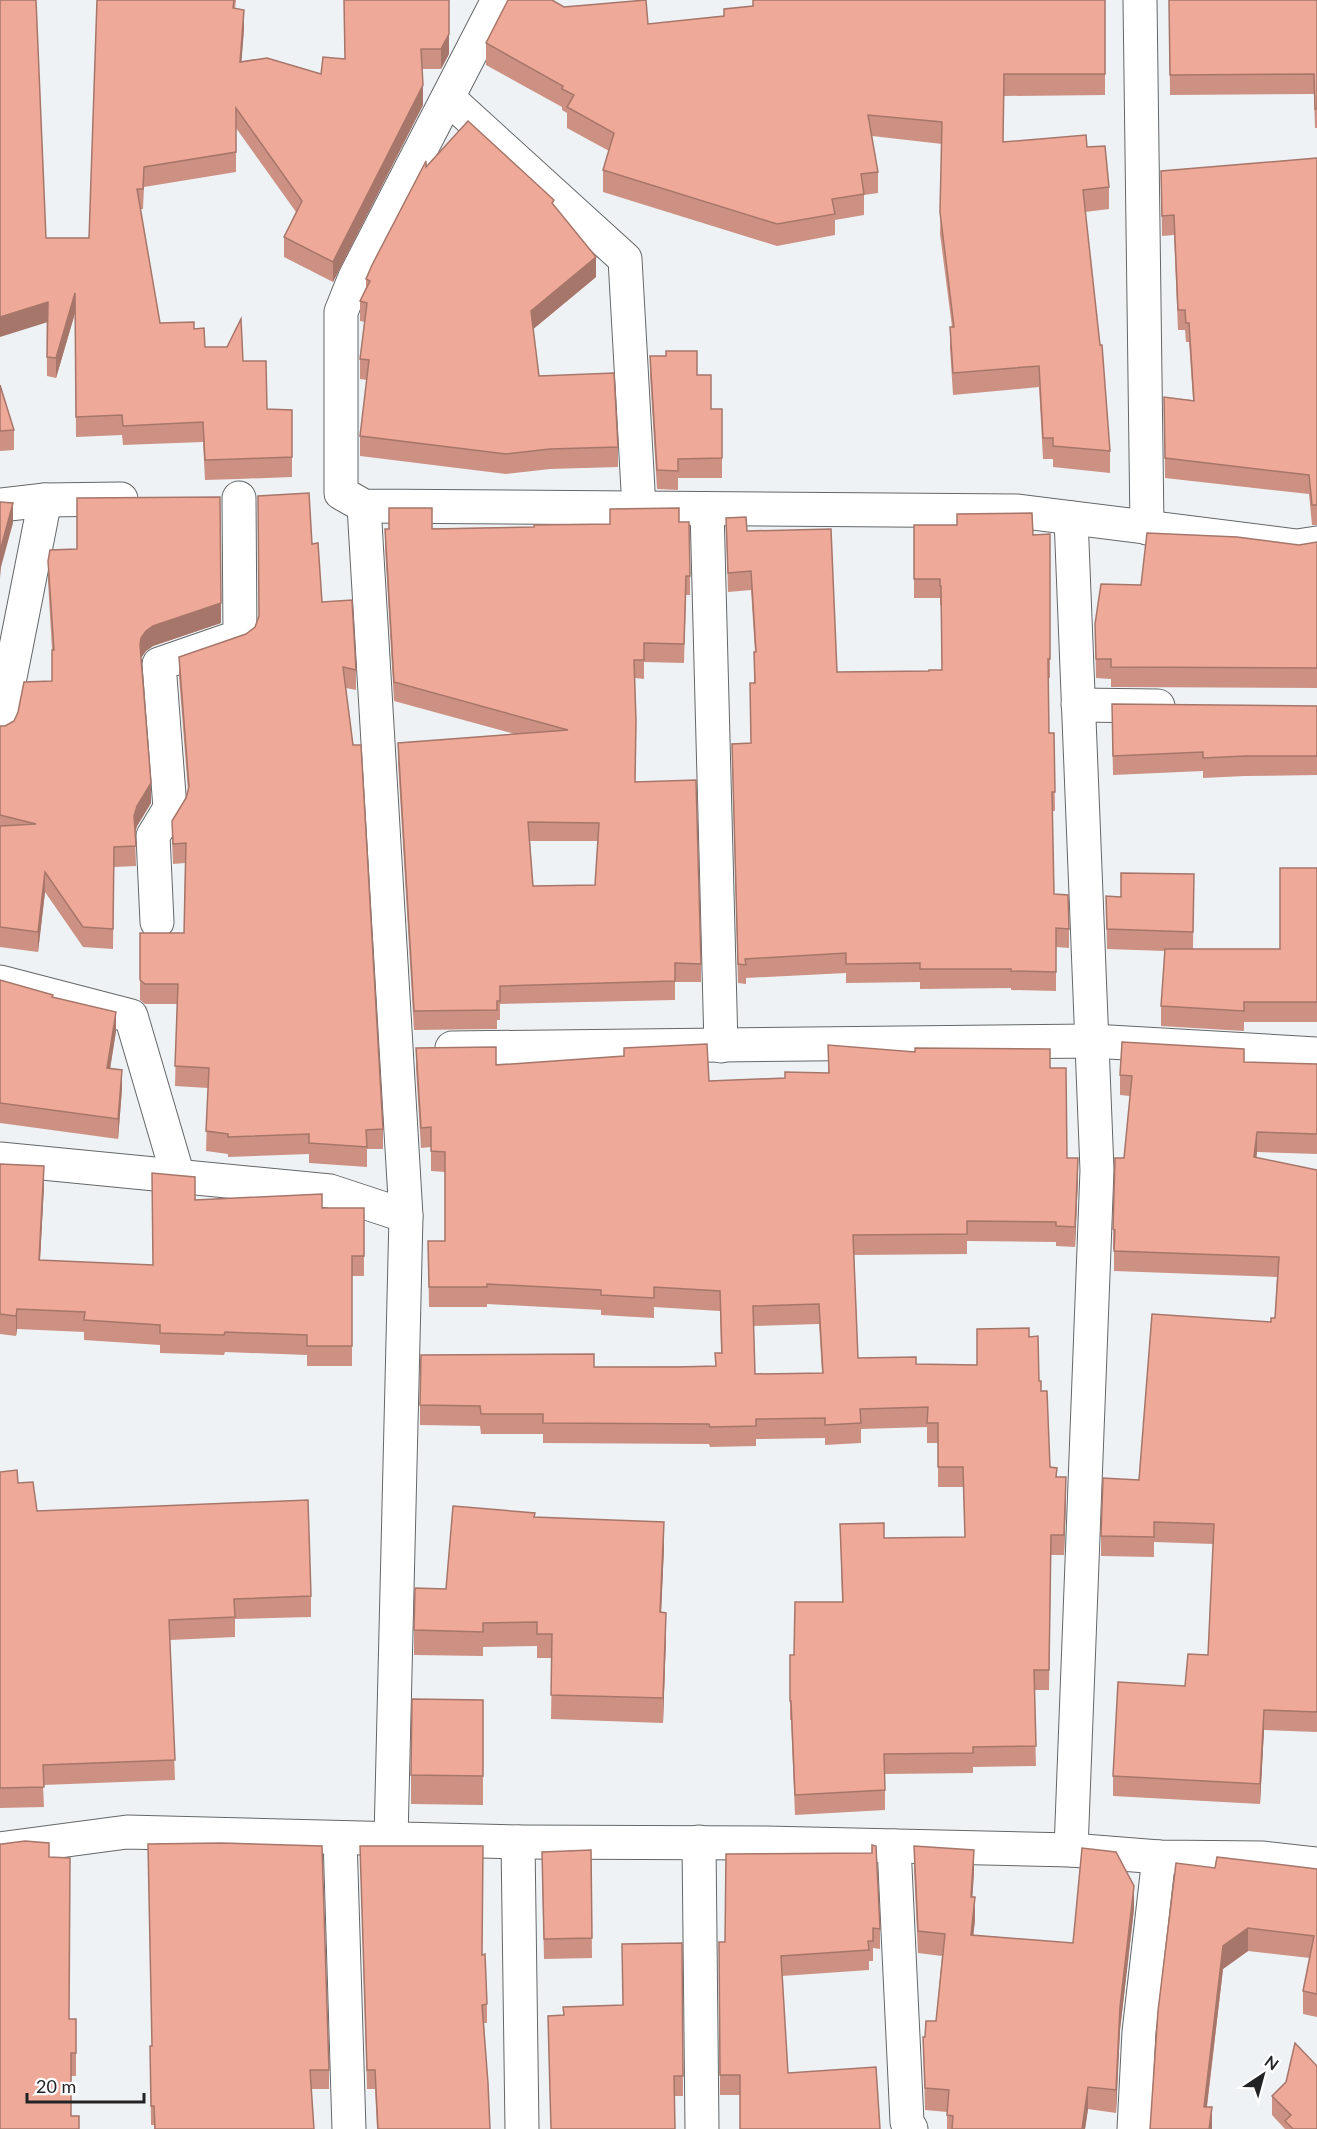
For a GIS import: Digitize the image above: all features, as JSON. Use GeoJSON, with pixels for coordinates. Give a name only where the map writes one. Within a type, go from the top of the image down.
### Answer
{"type":"FeatureCollection","features":[{"type":"Feature","properties":{"kind":"street"},"geometry":{"type":"LineString","coordinates":[[391,1839],[406,1216],[396,1049],[352,500],[341,312],[351,286],[498,0]]}},
{"type":"Feature","properties":{"kind":"street"},"geometry":{"type":"LineString","coordinates":[[1140,0],[1147,528]]}},
{"type":"Feature","properties":{"kind":"street"},"geometry":{"type":"LineString","coordinates":[[448,98],[625,259],[639,508]]}},
{"type":"Feature","properties":{"kind":"street"},"geometry":{"type":"LineString","coordinates":[[307,495],[352,500],[639,508],[1018,511],[1297,546],[1317,543]]}},
{"type":"Feature","properties":{"kind":"street"},"geometry":{"type":"LineString","coordinates":[[204,498],[273,496]]}},
{"type":"Feature","properties":{"kind":"street"},"geometry":{"type":"LineString","coordinates":[[157,922],[153,836],[170,807],[159,664],[240,636],[238,498]]}},
{"type":"Feature","properties":{"kind":"street"},"geometry":{"type":"LineString","coordinates":[[0,505],[45,500],[147,499]]}},
{"type":"Feature","properties":{"kind":"street"},"geometry":{"type":"LineString","coordinates":[[0,728],[45,500]]}},
{"type":"Feature","properties":{"kind":"street"},"geometry":{"type":"LineString","coordinates":[[708,509],[721,1046]]}},
{"type":"Feature","properties":{"kind":"street"},"geometry":{"type":"LineString","coordinates":[[1071,518],[1097,1170],[1071,1850]]}},
{"type":"Feature","properties":{"kind":"street"},"geometry":{"type":"LineString","coordinates":[[1078,705],[1186,706]]}},
{"type":"Feature","properties":{"kind":"street"},"geometry":{"type":"LineString","coordinates":[[0,982],[131,1016],[178,1176]]}},
{"type":"Feature","properties":{"kind":"street"},"geometry":{"type":"LineString","coordinates":[[396,1049],[1092,1041],[1317,1054]]}},
{"type":"Feature","properties":{"kind":"street"},"geometry":{"type":"LineString","coordinates":[[0,1159],[330,1191],[406,1216]]}},
{"type":"Feature","properties":{"kind":"street"},"geometry":{"type":"LineString","coordinates":[[0,1849],[127,1833],[518,1842],[699,1842],[1071,1850],[1159,1857],[1262,1858],[1317,1864]]}},
{"type":"Feature","properties":{"kind":"street"},"geometry":{"type":"LineString","coordinates":[[340,1838],[349,2129]]}},
{"type":"Feature","properties":{"kind":"street"},"geometry":{"type":"LineString","coordinates":[[518,1842],[522,2129]]}},
{"type":"Feature","properties":{"kind":"street"},"geometry":{"type":"LineString","coordinates":[[699,1842],[702,2129]]}},
{"type":"Feature","properties":{"kind":"street"},"geometry":{"type":"LineString","coordinates":[[894,1846],[907,2122],[911,2129]]}},
{"type":"Feature","properties":{"kind":"street"},"geometry":{"type":"LineString","coordinates":[[1134,2129],[1139,2032],[1159,1857]]}},
{"type":"Feature","properties":{"kind":"building"},"geometry":{"type":"Polygon","coordinates":[[[0,0],[36,0],[46,238],[89,238],[97,0],[234,0],[233,8],[244,10],[240,62],[267,58],[321,74],[323,57],[345,59],[344,0],[449,0],[449,34],[441,49],[421,49],[423,85],[333,262],[284,237],[302,201],[236,108],[236,152],[144,167],[143,189],[137,189],[160,323],[194,322],[194,329],[204,328],[205,347],[227,347],[241,319],[243,361],[266,361],[267,409],[292,410],[292,457],[205,460],[203,422],[123,426],[122,415],[76,417],[75,293],[56,358],[47,357],[48,302],[0,317],[0,0]]]}},
{"type":"Feature","properties":{"kind":"building"},"geometry":{"type":"Polygon","coordinates":[[[508,0],[552,0],[564,7],[646,0],[648,24],[724,16],[724,9],[753,6],[753,0],[1105,0],[1105,74],[1004,74],[1003,142],[1086,135],[1087,147],[1105,146],[1109,187],[1083,190],[1100,345],[1102,345],[1110,451],[1053,446],[1053,438],[1043,438],[1039,366],[953,373],[950,327],[954,327],[940,212],[942,122],[868,115],[878,172],[861,174],[864,194],[832,199],[835,214],[777,224],[603,170],[614,133],[567,107],[574,95],[562,89],[563,86],[486,43],[508,0]]]}},
{"type":"Feature","properties":{"kind":"building"},"geometry":{"type":"Polygon","coordinates":[[[1169,0],[1317,0],[1317,108],[1315,109],[1314,74],[1170,75],[1169,0]]]}},
{"type":"Feature","properties":{"kind":"building"},"geometry":{"type":"Polygon","coordinates":[[[468,121],[554,200],[552,203],[596,257],[531,311],[539,376],[614,373],[618,447],[550,449],[506,454],[360,436],[369,360],[360,359],[367,303],[360,301],[370,281],[366,279],[426,161],[426,167],[468,121]]]}},
{"type":"Feature","properties":{"kind":"building"},"geometry":{"type":"Polygon","coordinates":[[[1317,158],[1317,505],[1312,505],[1309,475],[1165,458],[1164,397],[1194,401],[1189,323],[1186,323],[1185,310],[1178,310],[1174,215],[1162,216],[1161,171],[1317,158]]]}},
{"type":"Feature","properties":{"kind":"building"},"geometry":{"type":"Polygon","coordinates":[[[666,351],[697,351],[697,375],[711,375],[711,409],[722,409],[722,458],[678,459],[678,471],[657,470],[650,356],[666,356],[666,351]]]}},
{"type":"Feature","properties":{"kind":"building"},"geometry":{"type":"Polygon","coordinates":[[[0,385],[14,430],[0,431],[0,385]]]}},
{"type":"Feature","properties":{"kind":"building"},"geometry":{"type":"Polygon","coordinates":[[[309,493],[312,544],[318,543],[322,602],[352,600],[356,670],[343,667],[353,745],[361,745],[383,1129],[366,1130],[367,1147],[309,1143],[309,1134],[228,1137],[228,1134],[206,1131],[209,1068],[175,1066],[178,984],[145,984],[140,980],[140,933],[184,933],[186,843],[173,844],[172,821],[186,798],[189,787],[179,657],[246,634],[255,627],[259,616],[258,496],[309,493]]]}},
{"type":"Feature","properties":{"kind":"building"},"geometry":{"type":"Polygon","coordinates":[[[220,497],[221,603],[153,626],[141,638],[151,783],[137,806],[134,816],[136,846],[114,847],[113,929],[83,927],[45,872],[38,932],[0,927],[0,826],[36,824],[0,815],[0,726],[14,721],[24,682],[52,681],[52,650],[54,650],[48,561],[50,550],[77,549],[77,498],[220,497]]]}},
{"type":"Feature","properties":{"kind":"building"},"geometry":{"type":"Polygon","coordinates":[[[0,502],[13,503],[0,551],[0,502]]]}},
{"type":"Feature","properties":{"kind":"building"},"geometry":{"type":"Polygon","coordinates":[[[389,508],[432,508],[432,529],[610,524],[610,509],[679,508],[679,522],[689,522],[690,576],[686,576],[684,644],[644,643],[644,660],[634,660],[635,782],[696,780],[701,964],[675,963],[675,981],[500,986],[500,1001],[497,1001],[497,1010],[414,1011],[398,743],[568,730],[394,682],[385,529],[389,529],[389,508]],[[528,822],[533,886],[595,885],[599,823],[528,822]]]}},
{"type":"Feature","properties":{"kind":"building"},"geometry":{"type":"Polygon","coordinates":[[[1032,513],[1033,535],[1050,534],[1050,659],[1048,659],[1049,733],[1054,733],[1055,792],[1052,792],[1054,894],[1068,895],[1069,929],[1056,928],[1056,972],[1011,971],[1011,969],[920,969],[920,963],[846,964],[846,953],[745,959],[746,965],[738,964],[732,744],[751,743],[750,683],[755,683],[754,652],[756,652],[751,571],[728,573],[726,518],[746,517],[747,531],[831,529],[837,672],[929,671],[942,670],[941,586],[940,579],[914,579],[914,525],[957,525],[957,514],[1032,513]]]}},
{"type":"Feature","properties":{"kind":"building"},"geometry":{"type":"Polygon","coordinates":[[[1147,533],[1237,537],[1299,545],[1317,542],[1317,668],[1111,667],[1111,659],[1096,659],[1095,624],[1101,584],[1141,585],[1147,533]]]}},
{"type":"Feature","properties":{"kind":"building"},"geometry":{"type":"Polygon","coordinates":[[[1112,704],[1317,706],[1317,756],[1203,758],[1203,752],[1113,756],[1112,704]]]}},
{"type":"Feature","properties":{"kind":"building"},"geometry":{"type":"Polygon","coordinates":[[[1280,868],[1317,868],[1317,1002],[1244,1002],[1244,1011],[1161,1006],[1165,949],[1280,949],[1280,868]]]}},
{"type":"Feature","properties":{"kind":"building"},"geometry":{"type":"Polygon","coordinates":[[[1121,873],[1194,874],[1193,932],[1107,929],[1106,896],[1121,897],[1121,873]]]}},
{"type":"Feature","properties":{"kind":"building"},"geometry":{"type":"Polygon","coordinates":[[[0,980],[53,995],[52,997],[116,1012],[107,1068],[122,1070],[118,1119],[0,1103],[0,980]]]}},
{"type":"Feature","properties":{"kind":"building"},"geometry":{"type":"Polygon","coordinates":[[[1122,1042],[1244,1049],[1244,1062],[1317,1064],[1317,1134],[1257,1132],[1254,1157],[1317,1170],[1317,1712],[1264,1710],[1260,1784],[1113,1776],[1118,1682],[1185,1686],[1188,1654],[1208,1655],[1214,1524],[1154,1522],[1154,1537],[1101,1536],[1103,1478],[1139,1480],[1152,1314],[1271,1322],[1271,1318],[1275,1318],[1279,1257],[1114,1251],[1115,1158],[1124,1158],[1132,1076],[1120,1075],[1122,1042]]]}},
{"type":"Feature","properties":{"kind":"building"},"geometry":{"type":"Polygon","coordinates":[[[707,1044],[709,1081],[785,1078],[785,1072],[829,1073],[828,1045],[915,1052],[915,1048],[1050,1049],[1050,1068],[1066,1068],[1067,1158],[1078,1158],[1075,1227],[1056,1226],[1056,1222],[967,1221],[967,1234],[853,1235],[858,1358],[916,1357],[916,1364],[977,1365],[977,1329],[1029,1328],[1029,1337],[1038,1336],[1039,1381],[1041,1381],[1041,1391],[1047,1391],[1050,1467],[1057,1468],[1056,1477],[1066,1477],[1064,1535],[1051,1535],[1049,1670],[1034,1670],[1036,1746],[973,1747],[973,1753],[884,1754],[885,1790],[795,1795],[790,1655],[794,1655],[795,1602],[843,1602],[840,1524],[884,1523],[884,1538],[965,1537],[963,1467],[938,1467],[938,1423],[927,1423],[928,1407],[860,1409],[861,1423],[825,1425],[825,1418],[756,1419],[756,1426],[710,1427],[709,1424],[543,1423],[543,1414],[481,1414],[480,1406],[420,1405],[421,1355],[594,1354],[594,1367],[716,1366],[715,1353],[722,1353],[720,1291],[654,1287],[654,1298],[601,1295],[601,1290],[487,1284],[487,1287],[429,1287],[428,1241],[445,1241],[445,1152],[431,1151],[431,1127],[421,1128],[416,1048],[496,1047],[496,1065],[624,1056],[624,1048],[707,1044]],[[819,1304],[753,1306],[755,1374],[823,1373],[819,1304]]]}},
{"type":"Feature","properties":{"kind":"building"},"geometry":{"type":"Polygon","coordinates":[[[0,1164],[44,1166],[39,1260],[153,1265],[152,1173],[195,1177],[195,1200],[322,1194],[322,1208],[364,1208],[364,1256],[352,1256],[352,1346],[307,1346],[307,1335],[225,1332],[224,1335],[160,1333],[160,1325],[84,1320],[85,1312],[17,1309],[16,1316],[0,1314],[0,1164]]]}},
{"type":"Feature","properties":{"kind":"building"},"geometry":{"type":"Polygon","coordinates":[[[17,1470],[18,1483],[33,1482],[37,1511],[308,1500],[311,1596],[234,1599],[235,1617],[169,1620],[175,1760],[43,1765],[44,1787],[0,1788],[0,1472],[17,1470]]]}},
{"type":"Feature","properties":{"kind":"building"},"geometry":{"type":"Polygon","coordinates":[[[453,1506],[535,1513],[534,1517],[664,1522],[660,1612],[666,1613],[663,1698],[551,1695],[552,1634],[537,1634],[537,1622],[483,1623],[483,1632],[414,1630],[415,1588],[446,1589],[453,1506]]]}},
{"type":"Feature","properties":{"kind":"building"},"geometry":{"type":"Polygon","coordinates":[[[412,1699],[483,1700],[483,1776],[411,1775],[412,1699]]]}},
{"type":"Feature","properties":{"kind":"building"},"geometry":{"type":"Polygon","coordinates":[[[25,1841],[49,1843],[49,1857],[70,1858],[69,2019],[76,2019],[76,2053],[71,2053],[71,2116],[79,2116],[79,2129],[0,2129],[0,1844],[25,1841]]]}},
{"type":"Feature","properties":{"kind":"building"},"geometry":{"type":"Polygon","coordinates":[[[221,1843],[322,1846],[329,2070],[310,2070],[314,2129],[155,2129],[154,2106],[151,2106],[148,1844],[221,1843]]]}},
{"type":"Feature","properties":{"kind":"building"},"geometry":{"type":"Polygon","coordinates":[[[872,1845],[876,1846],[880,1929],[873,1928],[873,1941],[868,1941],[869,1950],[781,1956],[788,2073],[876,2067],[880,2129],[740,2129],[740,2075],[720,2075],[719,1942],[725,1942],[726,1854],[872,1853],[872,1845]]]}},
{"type":"Feature","properties":{"kind":"building"},"geometry":{"type":"Polygon","coordinates":[[[360,1846],[483,1846],[482,1955],[485,1954],[487,2004],[482,2005],[490,2129],[378,2129],[375,2070],[367,2070],[360,1846]]]}},
{"type":"Feature","properties":{"kind":"building"},"geometry":{"type":"Polygon","coordinates":[[[914,1846],[974,1850],[971,1897],[975,1897],[971,1935],[1073,1943],[1082,1848],[1116,1852],[1134,1886],[1120,2007],[1116,2090],[1088,2087],[1082,2129],[952,2129],[953,2116],[947,2115],[949,2090],[925,2088],[923,2037],[925,2037],[926,2021],[936,2021],[945,1934],[918,1931],[914,1846]]]}},
{"type":"Feature","properties":{"kind":"building"},"geometry":{"type":"Polygon","coordinates":[[[591,1850],[592,1938],[544,1939],[542,1852],[591,1850]]]}},
{"type":"Feature","properties":{"kind":"building"},"geometry":{"type":"Polygon","coordinates":[[[1217,1857],[1317,1869],[1317,1994],[1303,1991],[1314,1936],[1248,1928],[1223,1946],[1204,2107],[1212,2107],[1209,2129],[1150,2129],[1158,2011],[1176,1863],[1215,1868],[1217,1857]]]}},
{"type":"Feature","properties":{"kind":"building"},"geometry":{"type":"Polygon","coordinates":[[[682,1943],[683,2076],[674,2076],[675,2129],[551,2129],[548,2016],[564,2015],[563,2007],[623,2005],[622,1944],[682,1943]]]}},
{"type":"Feature","properties":{"kind":"building"},"geometry":{"type":"Polygon","coordinates":[[[1295,2043],[1317,2066],[1317,2129],[1293,2129],[1285,2121],[1291,2115],[1272,2096],[1286,2082],[1295,2043]]]}}]}
